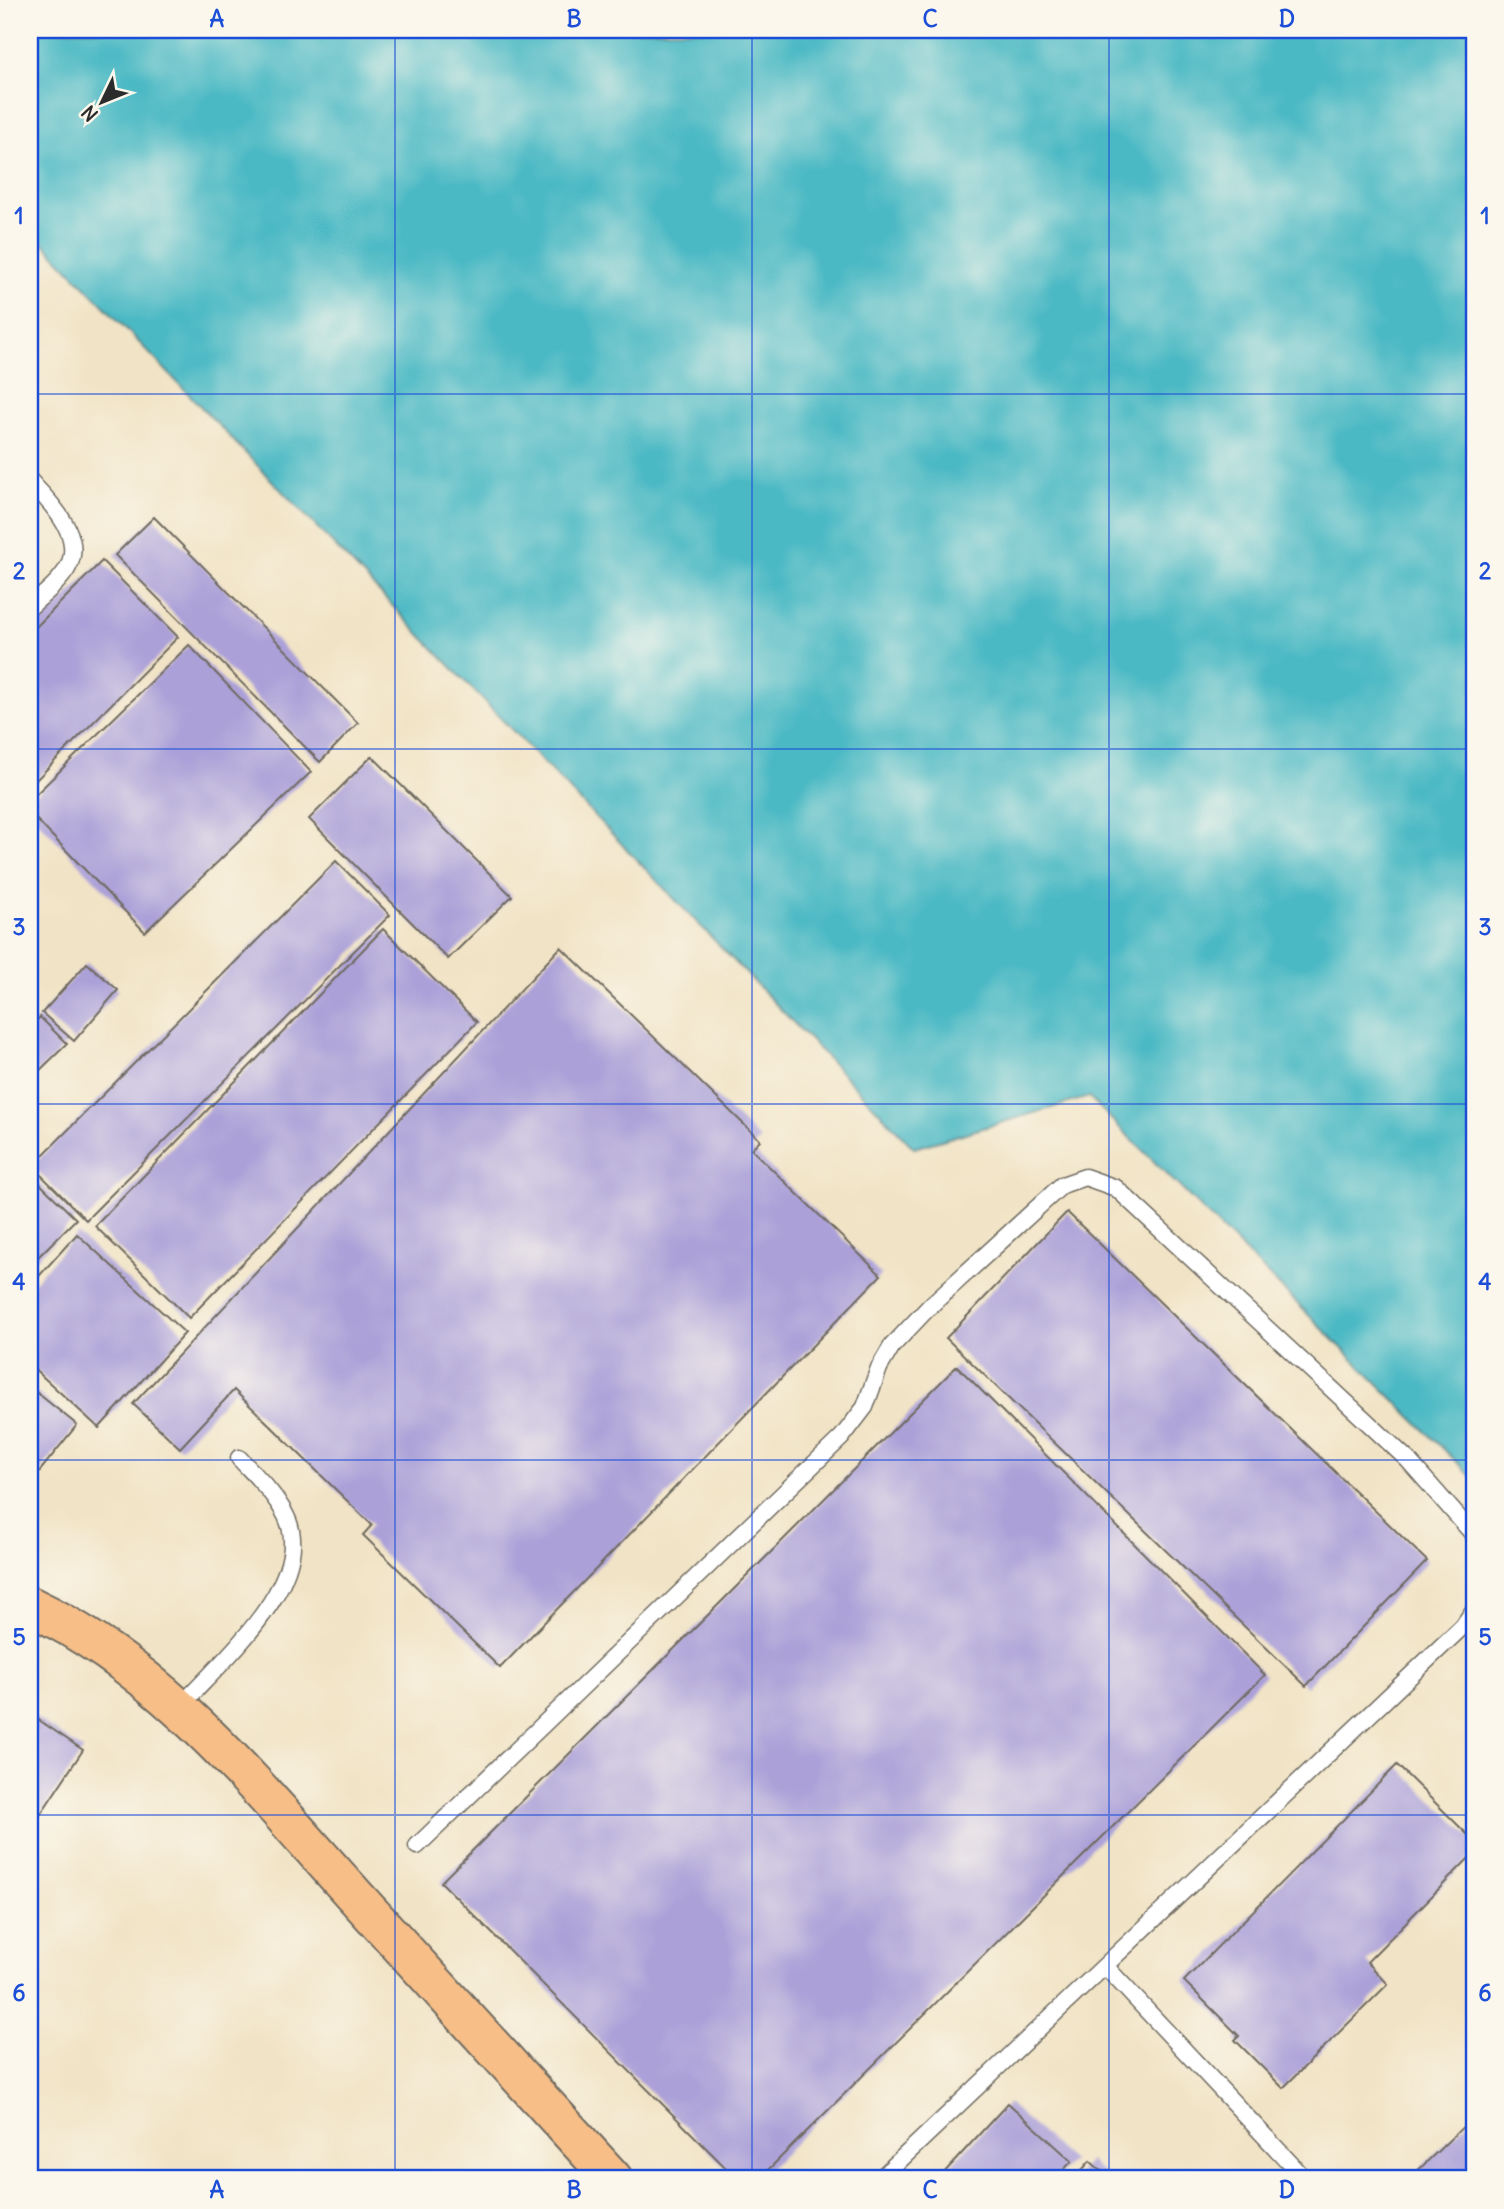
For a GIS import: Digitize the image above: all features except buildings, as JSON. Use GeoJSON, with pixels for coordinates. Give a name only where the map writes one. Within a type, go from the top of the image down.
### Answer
{"type":"FeatureCollection","features":[{"type":"Feature","properties":{"kind":"highway"},"geometry":{"type":"LineString","coordinates":[[30,1606],[72,1626],[129,1666],[179,1708],[236,1765],[613,2179]]}},
{"type":"Feature","properties":{"kind":"lane"},"geometry":{"type":"LineString","coordinates":[[30,481],[68,527],[72,559],[63,576],[30,607]]}},
{"type":"Feature","properties":{"kind":"lane"},"geometry":{"type":"LineString","coordinates":[[417,1846],[842,1437],[865,1407],[879,1368],[892,1346],[930,1306],[1062,1185],[1085,1177],[1101,1180],[1126,1197],[1408,1460],[1474,1535]]}},
{"type":"Feature","properties":{"kind":"lane"},"geometry":{"type":"LineString","coordinates":[[179,1708],[257,1621],[283,1585],[292,1554],[288,1519],[270,1491],[239,1458]]}},
{"type":"Feature","properties":{"kind":"lane"},"geometry":{"type":"LineString","coordinates":[[880,2179],[1463,1626],[1474,1610]]}},
{"type":"Feature","properties":{"kind":"lane"},"geometry":{"type":"LineString","coordinates":[[1106,1967],[1305,2179]]}},
{"type":"Feature","properties":{"kind":"water"},"geometry":{"type":"Polygon","coordinates":[[[30,30],[1474,30],[1474,1479],[1089,1097],[914,1148],[30,229],[30,30]]]}}]}
